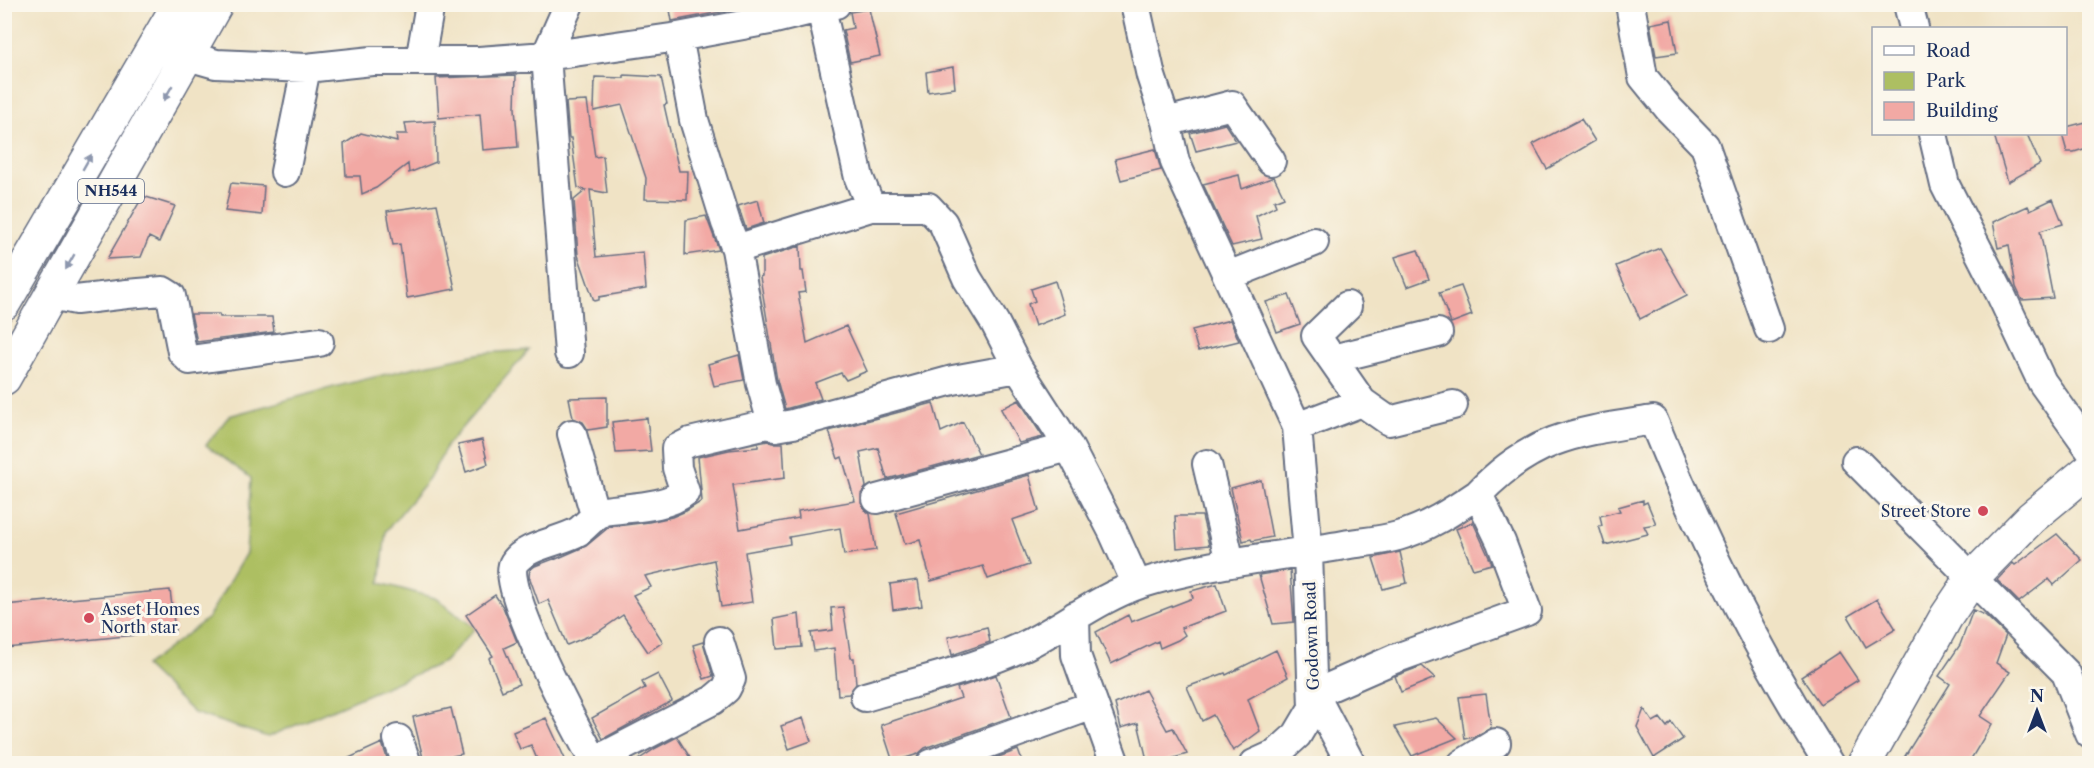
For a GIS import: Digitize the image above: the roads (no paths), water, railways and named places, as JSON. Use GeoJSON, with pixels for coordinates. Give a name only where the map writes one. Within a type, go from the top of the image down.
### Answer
{"type":"FeatureCollection","features":[{"type":"Feature","properties":{"kind":"main road","name":"NH544"},"geometry":{"type":"LineString","coordinates":[[4,303],[179,4]]}},
{"type":"Feature","properties":{"kind":"main road","name":"NH544"},"geometry":{"type":"LineString","coordinates":[[4,378],[216,4]]}},
{"type":"Feature","properties":{"kind":"main road"},"geometry":{"type":"LineString","coordinates":[[1864,764],[1935,636],[1972,577],[2031,518],[2090,469]]}},
{"type":"Feature","properties":{"kind":"street"},"geometry":{"type":"LineString","coordinates":[[420,62],[430,4]]}},
{"type":"Feature","properties":{"kind":"street"},"geometry":{"type":"LineString","coordinates":[[569,4],[546,56],[569,353]]}},
{"type":"Feature","properties":{"kind":"street","name":"Godown Road"},"geometry":{"type":"LineString","coordinates":[[1135,4],[1151,76],[1166,122],[1175,162],[1297,427],[1308,552],[1314,694],[1312,708],[1297,735],[1276,754],[1254,764]]}},
{"type":"Feature","properties":{"kind":"street"},"geometry":{"type":"LineString","coordinates":[[1630,4],[1643,77],[1669,109],[1705,146],[1768,329]]}},
{"type":"Feature","properties":{"kind":"street"},"geometry":{"type":"LineString","coordinates":[[1908,4],[1914,27]]}},
{"type":"Feature","properties":{"kind":"street"},"geometry":{"type":"LineString","coordinates":[[188,56],[216,64],[306,68],[372,62],[478,62],[546,56],[678,37],[768,12],[829,6],[859,178],[872,207]]}},
{"type":"Feature","properties":{"kind":"street"},"geometry":{"type":"LineString","coordinates":[[678,37],[694,120],[736,249],[760,384],[772,423],[776,427],[953,380],[1018,368]]}},
{"type":"Feature","properties":{"kind":"street"},"geometry":{"type":"LineString","coordinates":[[285,172],[306,68]]}},
{"type":"Feature","properties":{"kind":"street"},"geometry":{"type":"LineString","coordinates":[[1166,122],[1232,105],[1271,161]]}},
{"type":"Feature","properties":{"kind":"street"},"geometry":{"type":"LineString","coordinates":[[1933,135],[1945,185],[2042,382],[2090,449]]}},
{"type":"Feature","properties":{"kind":"street"},"geometry":{"type":"LineString","coordinates":[[736,249],[872,207],[928,207],[943,223],[967,278],[995,323],[1018,368],[1069,447],[1113,532],[1137,585]]}},
{"type":"Feature","properties":{"kind":"street"},"geometry":{"type":"LineString","coordinates":[[1228,276],[1314,242]]}},
{"type":"Feature","properties":{"kind":"street"},"geometry":{"type":"LineString","coordinates":[[51,296],[76,300],[163,291],[171,296],[182,352],[190,360],[319,342]]}},
{"type":"Feature","properties":{"kind":"street"},"geometry":{"type":"LineString","coordinates":[[1347,306],[1316,336],[1362,402],[1389,420],[1453,405]]}},
{"type":"Feature","properties":{"kind":"street"},"geometry":{"type":"LineString","coordinates":[[1332,359],[1438,333]]}},
{"type":"Feature","properties":{"kind":"street"},"geometry":{"type":"LineString","coordinates":[[1297,427],[1362,402]]}},
{"type":"Feature","properties":{"kind":"street"},"geometry":{"type":"LineString","coordinates":[[865,696],[980,663],[1032,642],[1075,616],[1137,585],[1178,572],[1398,536],[1434,522],[1478,494],[1499,472],[1514,461],[1561,437],[1582,431],[1653,420],[1686,500],[1718,565],[1794,706],[1829,764]]}},
{"type":"Feature","properties":{"kind":"street"},"geometry":{"type":"LineString","coordinates":[[719,641],[731,680],[726,689],[713,700],[596,762],[552,678],[518,605],[511,578],[512,564],[522,554],[581,530],[595,515],[623,508],[666,502],[681,496],[685,492],[677,468],[676,449],[690,441],[772,423]]}},
{"type":"Feature","properties":{"kind":"street"},"geometry":{"type":"LineString","coordinates":[[572,434],[595,515]]}},
{"type":"Feature","properties":{"kind":"street"},"geometry":{"type":"LineString","coordinates":[[877,499],[1069,447]]}},
{"type":"Feature","properties":{"kind":"street"},"geometry":{"type":"LineString","coordinates":[[1856,461],[2066,673],[2090,734]]}},
{"type":"Feature","properties":{"kind":"street"},"geometry":{"type":"LineString","coordinates":[[1207,465],[1230,562]]}},
{"type":"Feature","properties":{"kind":"street"},"geometry":{"type":"LineString","coordinates":[[1351,764],[1314,694],[1394,659],[1527,611],[1501,542],[1478,494]]}},
{"type":"Feature","properties":{"kind":"street"},"geometry":{"type":"LineString","coordinates":[[1075,616],[1076,654],[1116,764]]}},
{"type":"Feature","properties":{"kind":"street"},"geometry":{"type":"LineString","coordinates":[[931,764],[1093,705]]}},
{"type":"Feature","properties":{"kind":"street"},"geometry":{"type":"LineString","coordinates":[[1462,764],[1496,743]]}},
{"type":"Feature","properties":{"kind":"place","name":"Street Store"},"geometry":{"type":"Point","coordinates":[1983,511]}},
{"type":"Feature","properties":{"kind":"place","name":"Asset Homes North star"},"geometry":{"type":"Point","coordinates":[89,618]}}]}
